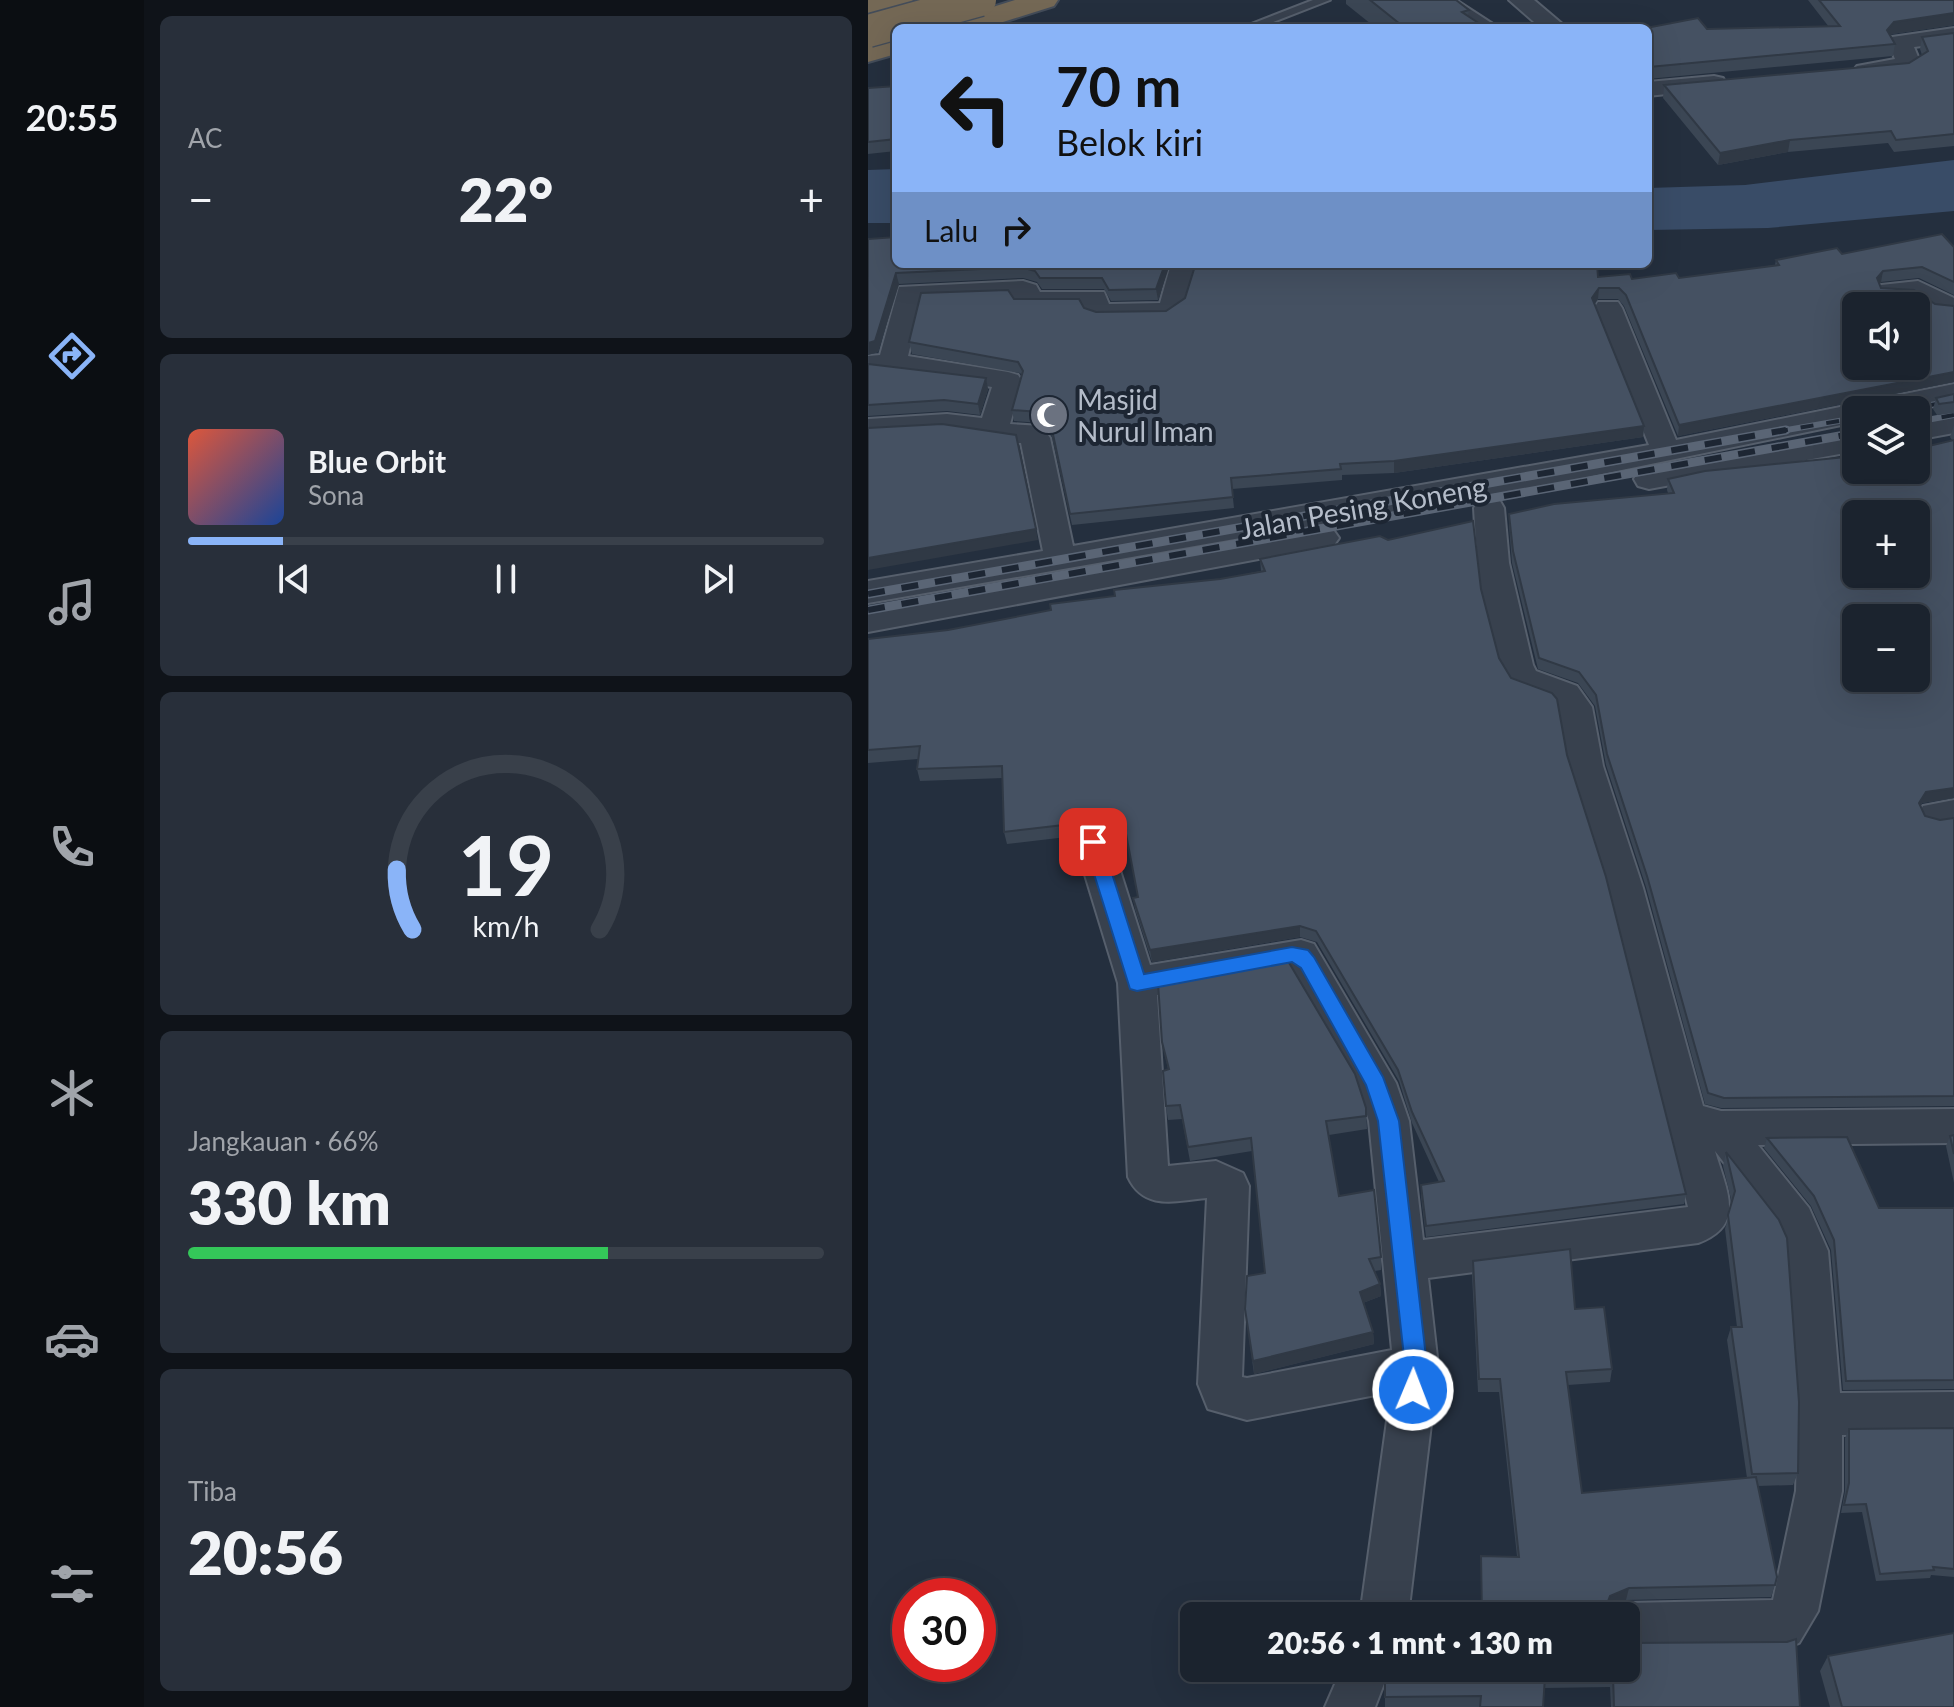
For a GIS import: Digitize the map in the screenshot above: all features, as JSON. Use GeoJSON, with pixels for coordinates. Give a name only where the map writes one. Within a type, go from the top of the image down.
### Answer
{"type":"FeatureCollection","features":[{"type":"Feature","properties":{"kind":"highway"},"geometry":{"type":"LineString","coordinates":[[868,8],[899,0]]}},
{"type":"Feature","properties":{"kind":"highway"},"geometry":{"type":"LineString","coordinates":[[868,22],[942,0],[956,12],[954,24]]}},
{"type":"Feature","properties":{"kind":"highway"},"geometry":{"type":"LineString","coordinates":[[970,0],[978,6],[1016,9]]}},
{"type":"Feature","properties":{"kind":"highway"},"geometry":{"type":"LineString","coordinates":[[893,24],[980,0]]}},
{"type":"Feature","properties":{"kind":"highway"},"geometry":{"type":"LineString","coordinates":[[965,24],[1044,0]]}},
{"type":"Feature","properties":{"kind":"highway"},"geometry":{"type":"LineString","coordinates":[[868,31],[892,24]]}},
{"type":"Feature","properties":{"kind":"highway"},"geometry":{"type":"LineString","coordinates":[[868,53],[892,46]]}},
{"type":"Feature","properties":{"kind":"street"},"geometry":{"type":"LineString","coordinates":[[1520,0],[1550,24]]}},
{"type":"Feature","properties":{"kind":"street"},"geometry":{"type":"LineString","coordinates":[[1844,72],[1906,65],[1911,61],[1900,42],[1954,35]]}},
{"type":"Feature","properties":{"kind":"street"},"geometry":{"type":"LineString","coordinates":[[1652,89],[1735,81]]}},
{"type":"Feature","properties":{"kind":"street"},"geometry":{"type":"LineString","coordinates":[[994,429],[1008,381],[880,364],[909,293],[1023,289],[1026,301],[1094,298],[1098,312],[1167,311],[1172,309],[1182,268]]}},
{"type":"Feature","properties":{"kind":"street"},"geometry":{"type":"LineString","coordinates":[[1891,291],[1918,289],[1943,306],[1954,306]]}},
{"type":"Feature","properties":{"kind":"street"},"geometry":{"type":"LineString","coordinates":[[1608,308],[1666,451]]}},
{"type":"Feature","properties":{"kind":"street"},"geometry":{"type":"LineString","coordinates":[[1930,398],[1954,393]]}},
{"type":"Feature","properties":{"kind":"street","name":"Jalan Pesing Koneng"},"geometry":{"type":"LineString","coordinates":[[868,592],[1666,451],[1842,416]]}},
{"type":"Feature","properties":{"kind":"street"},"geometry":{"type":"LineString","coordinates":[[868,428],[947,423],[994,429],[1000,434],[1034,436],[1060,559]]}},
{"type":"Feature","properties":{"kind":"street"},"geometry":{"type":"LineString","coordinates":[[1930,428],[1954,424]]}},
{"type":"Feature","properties":{"kind":"street"},"geometry":{"type":"LineString","coordinates":[[868,621],[1842,445]]}},
{"type":"Feature","properties":{"kind":"street"},"geometry":{"type":"LineString","coordinates":[[1403,1262],[1698,1224],[1708,1217],[1704,1123],[1586,766],[1575,707],[1565,694],[1523,679],[1516,665],[1493,563],[1489,508]]}},
{"type":"Feature","properties":{"kind":"street"},"geometry":{"type":"LineString","coordinates":[[1093,842],[1137,983],[1148,1177],[1157,1185],[1216,1179],[1228,1186],[1220,1384],[1224,1394],[1247,1399],[1416,1366]]}},
{"type":"Feature","properties":{"kind":"street"},"geometry":{"type":"LineString","coordinates":[[1137,983],[1301,955],[1376,1083],[1389,1121],[1416,1366],[1386,1602]]}},
{"type":"Feature","properties":{"kind":"street"},"geometry":{"type":"LineString","coordinates":[[1704,1123],[1954,1126]]}},
{"type":"Feature","properties":{"kind":"street"},"geometry":{"type":"LineString","coordinates":[[1640,1627],[1773,1628],[1791,1619],[1819,1491],[1820,1414],[1807,1251],[1794,1221],[1704,1123]]}},
{"type":"Feature","properties":{"kind":"street"},"geometry":{"type":"LineString","coordinates":[[1820,1414],[1954,1413]]}},
{"type":"Feature","properties":{"kind":"street"},"geometry":{"type":"LineString","coordinates":[[1350,1707],[1360,1682]]}},
{"type":"Feature","properties":{"kind":"lane"},"geometry":{"type":"LineString","coordinates":[[1258,24],[1324,0]]}},
{"type":"Feature","properties":{"kind":"lane"},"geometry":{"type":"LineString","coordinates":[[1448,0],[1487,24]]}},
{"type":"Feature","properties":{"kind":"water"},"geometry":{"type":"Polygon","coordinates":[[[1954,160],[1954,211],[1768,228],[1652,230],[1652,188],[1745,185],[1954,160]]]}},
{"type":"Feature","properties":{"kind":"water"},"geometry":{"type":"Polygon","coordinates":[[[892,169],[892,223],[868,223],[868,170],[892,169]]]}},
{"type":"Feature","properties":{"kind":"building"},"geometry":{"type":"Polygon","coordinates":[[[1370,0],[1456,0],[1469,10],[1462,12],[1480,24],[1400,24],[1370,0]]]}},
{"type":"Feature","properties":{"kind":"building"},"geometry":{"type":"Polygon","coordinates":[[[1819,0],[1954,0],[1954,13],[1894,22],[1887,30],[1895,44],[1652,67],[1652,27],[1698,18],[1707,29],[1840,26],[1819,0]]]}},
{"type":"Feature","properties":{"kind":"building"},"geometry":{"type":"Polygon","coordinates":[[[1954,33],[1954,134],[1896,140],[1891,131],[1790,140],[1720,153],[1664,85],[1909,63],[1928,51],[1922,37],[1954,33]]]}},
{"type":"Feature","properties":{"kind":"building"},"geometry":{"type":"Polygon","coordinates":[[[892,86],[892,139],[868,142],[868,88],[892,86]]]}},
{"type":"Feature","properties":{"kind":"building"},"geometry":{"type":"Polygon","coordinates":[[[1942,234],[1954,247],[1954,282],[1922,267],[1883,271],[1877,278],[1881,288],[1917,292],[1842,292],[1842,380],[1912,380],[1679,425],[1626,295],[1619,288],[1599,288],[1592,298],[1644,426],[1394,461],[1340,464],[1341,469],[1231,478],[1233,497],[1070,514],[1051,425],[1040,412],[1012,410],[1023,371],[1018,362],[909,342],[921,293],[1008,290],[1014,299],[1079,299],[1084,308],[1096,312],[1166,311],[1185,298],[1194,268],[1597,268],[1598,277],[1630,274],[1632,279],[1676,273],[1679,278],[1779,265],[1776,260],[1837,248],[1842,254],[1942,234]]]}},
{"type":"Feature","properties":{"kind":"building"},"geometry":{"type":"Polygon","coordinates":[[[892,237],[892,268],[1000,268],[896,273],[875,341],[868,343],[868,239],[892,237]]]}},
{"type":"Feature","properties":{"kind":"building"},"geometry":{"type":"Polygon","coordinates":[[[1024,268],[1164,268],[1156,289],[1109,290],[1102,278],[1040,278],[1035,271],[1024,268]]]}},
{"type":"Feature","properties":{"kind":"building"},"geometry":{"type":"Polygon","coordinates":[[[1930,301],[1954,306],[1954,372],[1930,377],[1930,301]]]}},
{"type":"Feature","properties":{"kind":"building"},"geometry":{"type":"Polygon","coordinates":[[[868,364],[986,378],[978,404],[944,400],[868,405],[868,364]]]}},
{"type":"Feature","properties":{"kind":"building"},"geometry":{"type":"Polygon","coordinates":[[[1954,394],[1954,402],[1939,404],[1936,398],[1954,394]]]}},
{"type":"Feature","properties":{"kind":"building"},"geometry":{"type":"Polygon","coordinates":[[[942,424],[1016,435],[1036,529],[868,558],[868,428],[942,424]]]}},
{"type":"Feature","properties":{"kind":"building"},"geometry":{"type":"Polygon","coordinates":[[[1954,440],[1954,788],[1926,792],[1919,803],[1925,816],[1940,820],[1954,818],[1954,1096],[1724,1098],[1708,1093],[1647,876],[1607,754],[1596,695],[1579,672],[1539,658],[1513,551],[1509,514],[1554,504],[1674,493],[1668,479],[1705,471],[1842,457],[1842,484],[1930,484],[1930,446],[1954,440]]]}},
{"type":"Feature","properties":{"kind":"building"},"geometry":{"type":"Polygon","coordinates":[[[1473,521],[1481,589],[1499,658],[1511,678],[1552,693],[1557,699],[1567,755],[1606,877],[1686,1194],[1426,1226],[1421,1185],[1444,1181],[1412,1112],[1398,1070],[1316,931],[1300,926],[1150,950],[1133,898],[1138,897],[1123,818],[1107,820],[1090,813],[1077,817],[1072,824],[1004,832],[1002,766],[917,769],[920,746],[868,750],[868,639],[948,630],[1051,610],[1050,604],[1115,596],[1114,590],[1265,571],[1260,559],[1380,536],[1388,540],[1473,521]]]}},
{"type":"Feature","properties":{"kind":"building"},"geometry":{"type":"Polygon","coordinates":[[[1288,961],[1355,1074],[1366,1108],[1366,1116],[1326,1121],[1339,1196],[1374,1190],[1381,1257],[1369,1259],[1380,1284],[1360,1292],[1373,1332],[1253,1361],[1245,1309],[1247,1276],[1265,1273],[1251,1138],[1188,1147],[1180,1105],[1166,1106],[1163,1071],[1169,1069],[1162,1042],[1158,983],[1288,961]]]}},
{"type":"Feature","properties":{"kind":"building"},"geometry":{"type":"Polygon","coordinates":[[[1847,1137],[1879,1208],[1954,1208],[1954,1380],[1846,1381],[1834,1240],[1814,1196],[1767,1138],[1847,1137]]]}},
{"type":"Feature","properties":{"kind":"building"},"geometry":{"type":"Polygon","coordinates":[[[1726,1152],[1779,1220],[1787,1238],[1799,1402],[1798,1473],[1752,1474],[1731,1327],[1742,1327],[1728,1215],[1735,1191],[1726,1152]]]}},
{"type":"Feature","properties":{"kind":"building"},"geometry":{"type":"Polygon","coordinates":[[[1570,1249],[1575,1309],[1604,1307],[1612,1369],[1566,1372],[1582,1493],[1756,1477],[1777,1577],[1775,1585],[1629,1588],[1610,1596],[1608,1602],[1482,1602],[1481,1556],[1519,1557],[1500,1379],[1479,1379],[1473,1261],[1570,1249]]]}},
{"type":"Feature","properties":{"kind":"building"},"geometry":{"type":"Polygon","coordinates":[[[1954,1428],[1954,1569],[1933,1567],[1934,1570],[1880,1574],[1866,1504],[1844,1505],[1849,1483],[1849,1429],[1954,1428]]]}},
{"type":"Feature","properties":{"kind":"building"},"geometry":{"type":"Polygon","coordinates":[[[1954,1633],[1954,1707],[1842,1707],[1828,1656],[1954,1633]]]}},
{"type":"Feature","properties":{"kind":"building"},"geometry":{"type":"Polygon","coordinates":[[[1796,1639],[1800,1707],[1614,1707],[1613,1682],[1640,1682],[1640,1643],[1787,1642],[1796,1639]]]}},
{"type":"Feature","properties":{"kind":"building"},"geometry":{"type":"Polygon","coordinates":[[[1385,1682],[1545,1682],[1543,1707],[1480,1707],[1481,1696],[1385,1697],[1385,1682]]]}},
{"type":"Feature","properties":{"kind":"railway"},"geometry":{"type":"LineString","coordinates":[[1930,405],[1954,401]]}},
{"type":"Feature","properties":{"kind":"railway"},"geometry":{"type":"LineString","coordinates":[[1930,419],[1954,415]]}},
{"type":"Feature","properties":{"kind":"railway"},"geometry":{"type":"LineString","coordinates":[[1775,432],[1842,420]]}},
{"type":"Feature","properties":{"kind":"railway"},"geometry":{"type":"LineString","coordinates":[[868,594],[1786,430]]}},
{"type":"Feature","properties":{"kind":"railway"},"geometry":{"type":"LineString","coordinates":[[868,610],[1842,436]]}},
{"type":"Feature","properties":{"kind":"place","name":"Masjid Nurul Iman"},"geometry":{"type":"Point","coordinates":[1049,415]}},
{"type":"Feature","properties":{"kind":"route"},"geometry":{"type":"LineString","coordinates":[[1093,842],[1137,983],[1292,954],[1301,955],[1307,962],[1376,1083],[1389,1121],[1416,1366],[1413,1390]]}}]}
